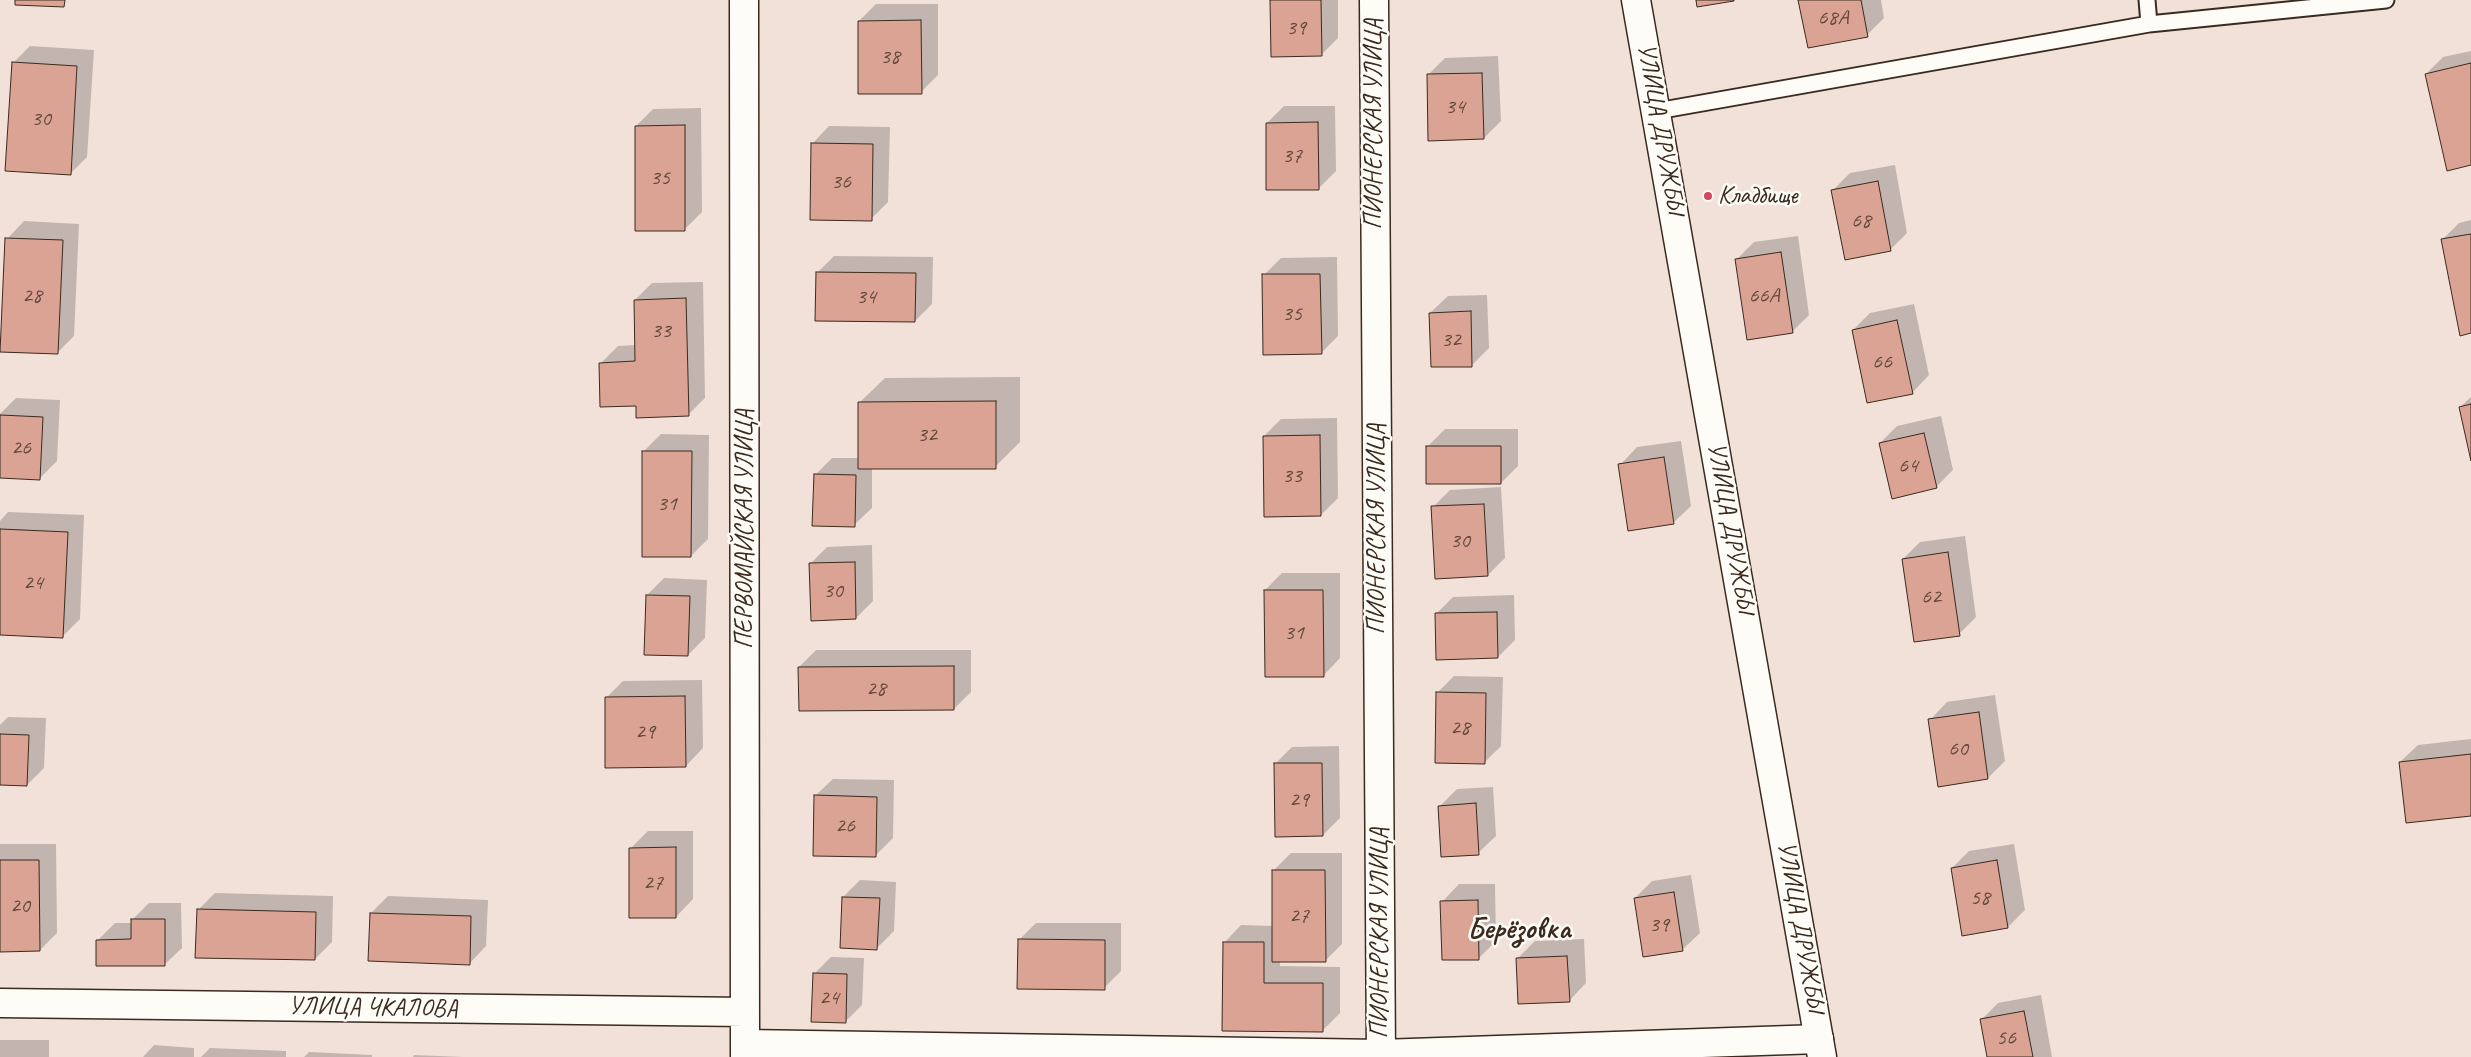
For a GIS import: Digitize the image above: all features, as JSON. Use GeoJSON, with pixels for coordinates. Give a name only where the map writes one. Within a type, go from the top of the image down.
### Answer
{"type":"FeatureCollection","features":[{"type":"Feature","properties":{"kind":"street","name":"ПЕРВОМАЙСКАЯ УЛИЦА"},"geometry":{"type":"LineString","coordinates":[[744,0],[745,1051]]}},
{"type":"Feature","properties":{"kind":"street","name":"ПИОНЕРСКАЯ УЛИЦА"},"geometry":{"type":"LineString","coordinates":[[1374,0],[1381,1055]]}},
{"type":"Feature","properties":{"kind":"street","name":"УЛИЦА ДРУЖБЫ"},"geometry":{"type":"LineString","coordinates":[[1636,0],[1657,110],[1820,1048]]}},
{"type":"Feature","properties":{"kind":"street","name":"УЛИЦА ЧКАЛОВА"},"geometry":{"type":"LineString","coordinates":[[0,1003],[745,1012]]}},
{"type":"Feature","properties":{"kind":"street"},"geometry":{"type":"LineString","coordinates":[[745,1051],[1381,1055],[1820,1048]]}},
{"type":"Feature","properties":{"kind":"lane"},"geometry":{"type":"LineString","coordinates":[[2147,0],[2149,24]]}},
{"type":"Feature","properties":{"kind":"lane"},"geometry":{"type":"LineString","coordinates":[[1657,110],[2149,24],[2386,0]]}},
{"type":"Feature","properties":{"kind":"building"},"geometry":{"type":"Polygon","coordinates":[[[15,0],[65,0],[64,7],[15,5],[15,0]]]}},
{"type":"Feature","properties":{"kind":"building"},"geometry":{"type":"Polygon","coordinates":[[[1270,0],[1321,0],[1322,56],[1271,57],[1270,0]]]}},
{"type":"Feature","properties":{"kind":"building"},"geometry":{"type":"Polygon","coordinates":[[[1696,0],[1734,0],[1734,1],[1697,7],[1696,0]]]}},
{"type":"Feature","properties":{"kind":"building"},"geometry":{"type":"Polygon","coordinates":[[[1798,0],[1861,0],[1868,37],[1808,48],[1798,0]]]}},
{"type":"Feature","properties":{"kind":"building"},"geometry":{"type":"Polygon","coordinates":[[[921,20],[922,94],[858,94],[858,21],[921,20]]]}},
{"type":"Feature","properties":{"kind":"building"},"geometry":{"type":"Polygon","coordinates":[[[12,62],[77,66],[71,175],[5,171],[12,62]]]}},
{"type":"Feature","properties":{"kind":"building"},"geometry":{"type":"Polygon","coordinates":[[[2471,63],[2471,165],[2447,171],[2425,74],[2471,63]]]}},
{"type":"Feature","properties":{"kind":"building"},"geometry":{"type":"Polygon","coordinates":[[[1482,73],[1484,139],[1428,141],[1427,74],[1482,73]]]}},
{"type":"Feature","properties":{"kind":"building"},"geometry":{"type":"Polygon","coordinates":[[[1318,122],[1319,190],[1266,190],[1266,123],[1318,122]]]}},
{"type":"Feature","properties":{"kind":"building"},"geometry":{"type":"Polygon","coordinates":[[[685,125],[685,231],[635,231],[635,126],[685,125]]]}},
{"type":"Feature","properties":{"kind":"building"},"geometry":{"type":"Polygon","coordinates":[[[811,143],[873,144],[872,221],[810,220],[811,143]]]}},
{"type":"Feature","properties":{"kind":"building"},"geometry":{"type":"Polygon","coordinates":[[[1878,181],[1891,251],[1845,260],[1831,190],[1878,181]]]}},
{"type":"Feature","properties":{"kind":"building"},"geometry":{"type":"Polygon","coordinates":[[[2471,234],[2471,333],[2460,336],[2441,239],[2471,234]]]}},
{"type":"Feature","properties":{"kind":"building"},"geometry":{"type":"Polygon","coordinates":[[[5,238],[63,240],[58,354],[0,352],[5,238]]]}},
{"type":"Feature","properties":{"kind":"building"},"geometry":{"type":"Polygon","coordinates":[[[1781,252],[1793,333],[1747,340],[1735,259],[1781,252]]]}},
{"type":"Feature","properties":{"kind":"building"},"geometry":{"type":"Polygon","coordinates":[[[816,272],[916,273],[915,322],[815,321],[816,272]]]}},
{"type":"Feature","properties":{"kind":"building"},"geometry":{"type":"Polygon","coordinates":[[[1262,274],[1320,274],[1322,354],[1263,355],[1262,274]]]}},
{"type":"Feature","properties":{"kind":"building"},"geometry":{"type":"Polygon","coordinates":[[[686,298],[689,416],[636,418],[636,406],[600,407],[599,363],[635,361],[634,300],[686,298]]]}},
{"type":"Feature","properties":{"kind":"building"},"geometry":{"type":"Polygon","coordinates":[[[1471,311],[1472,367],[1431,367],[1429,313],[1471,311]]]}},
{"type":"Feature","properties":{"kind":"building"},"geometry":{"type":"Polygon","coordinates":[[[1897,320],[1913,394],[1867,403],[1852,330],[1897,320]]]}},
{"type":"Feature","properties":{"kind":"building"},"geometry":{"type":"Polygon","coordinates":[[[996,401],[996,469],[858,469],[858,402],[996,401]]]}},
{"type":"Feature","properties":{"kind":"building"},"geometry":{"type":"Polygon","coordinates":[[[2471,404],[2471,461],[2459,407],[2471,404]]]}},
{"type":"Feature","properties":{"kind":"building"},"geometry":{"type":"Polygon","coordinates":[[[0,415],[43,417],[40,480],[0,478],[0,415]]]}},
{"type":"Feature","properties":{"kind":"building"},"geometry":{"type":"Polygon","coordinates":[[[1924,433],[1937,488],[1892,499],[1879,443],[1924,433]]]}},
{"type":"Feature","properties":{"kind":"building"},"geometry":{"type":"Polygon","coordinates":[[[1320,435],[1321,516],[1264,517],[1263,436],[1320,435]]]}},
{"type":"Feature","properties":{"kind":"building"},"geometry":{"type":"Polygon","coordinates":[[[1426,446],[1501,446],[1501,484],[1426,484],[1426,446]]]}},
{"type":"Feature","properties":{"kind":"building"},"geometry":{"type":"Polygon","coordinates":[[[642,451],[692,451],[691,557],[642,557],[642,451]]]}},
{"type":"Feature","properties":{"kind":"building"},"geometry":{"type":"Polygon","coordinates":[[[1664,457],[1674,524],[1628,531],[1618,464],[1664,457]]]}},
{"type":"Feature","properties":{"kind":"building"},"geometry":{"type":"Polygon","coordinates":[[[814,474],[856,475],[855,527],[812,526],[814,474]]]}},
{"type":"Feature","properties":{"kind":"building"},"geometry":{"type":"Polygon","coordinates":[[[1484,504],[1488,576],[1435,579],[1431,506],[1484,504]]]}},
{"type":"Feature","properties":{"kind":"building"},"geometry":{"type":"Polygon","coordinates":[[[0,529],[68,532],[63,638],[0,635],[0,529]]]}},
{"type":"Feature","properties":{"kind":"building"},"geometry":{"type":"Polygon","coordinates":[[[1948,552],[1960,636],[1914,642],[1902,559],[1948,552]]]}},
{"type":"Feature","properties":{"kind":"building"},"geometry":{"type":"Polygon","coordinates":[[[855,562],[856,619],[811,621],[809,563],[855,562]]]}},
{"type":"Feature","properties":{"kind":"building"},"geometry":{"type":"Polygon","coordinates":[[[1264,590],[1323,590],[1324,677],[1265,677],[1264,590]]]}},
{"type":"Feature","properties":{"kind":"building"},"geometry":{"type":"Polygon","coordinates":[[[646,595],[690,596],[688,656],[644,655],[646,595]]]}},
{"type":"Feature","properties":{"kind":"building"},"geometry":{"type":"Polygon","coordinates":[[[1497,612],[1498,658],[1436,660],[1435,613],[1497,612]]]}},
{"type":"Feature","properties":{"kind":"building"},"geometry":{"type":"Polygon","coordinates":[[[954,666],[954,710],[799,711],[798,667],[954,666]]]}},
{"type":"Feature","properties":{"kind":"building"},"geometry":{"type":"Polygon","coordinates":[[[1436,692],[1486,693],[1485,764],[1435,763],[1436,692]]]}},
{"type":"Feature","properties":{"kind":"building"},"geometry":{"type":"Polygon","coordinates":[[[685,696],[686,767],[605,768],[605,697],[685,696]]]}},
{"type":"Feature","properties":{"kind":"building"},"geometry":{"type":"Polygon","coordinates":[[[1979,712],[1988,779],[1938,787],[1928,719],[1979,712]]]}},
{"type":"Feature","properties":{"kind":"building"},"geometry":{"type":"Polygon","coordinates":[[[0,734],[29,735],[27,786],[0,785],[0,734]]]}},
{"type":"Feature","properties":{"kind":"building"},"geometry":{"type":"Polygon","coordinates":[[[2471,754],[2471,816],[2406,823],[2399,762],[2471,754]]]}},
{"type":"Feature","properties":{"kind":"building"},"geometry":{"type":"Polygon","coordinates":[[[1274,763],[1322,763],[1323,836],[1275,837],[1274,763]]]}},
{"type":"Feature","properties":{"kind":"building"},"geometry":{"type":"Polygon","coordinates":[[[814,795],[877,797],[876,857],[813,856],[814,795]]]}},
{"type":"Feature","properties":{"kind":"building"},"geometry":{"type":"Polygon","coordinates":[[[1476,803],[1479,855],[1441,857],[1438,806],[1476,803]]]}},
{"type":"Feature","properties":{"kind":"building"},"geometry":{"type":"Polygon","coordinates":[[[676,847],[676,918],[629,918],[629,848],[676,847]]]}},
{"type":"Feature","properties":{"kind":"building"},"geometry":{"type":"Polygon","coordinates":[[[0,860],[39,860],[40,951],[0,952],[0,860]]]}},
{"type":"Feature","properties":{"kind":"building"},"geometry":{"type":"Polygon","coordinates":[[[1997,860],[2008,928],[1962,936],[1951,868],[1997,860]]]}},
{"type":"Feature","properties":{"kind":"building"},"geometry":{"type":"Polygon","coordinates":[[[1272,870],[1325,870],[1326,962],[1272,962],[1272,870]]]}},
{"type":"Feature","properties":{"kind":"building"},"geometry":{"type":"Polygon","coordinates":[[[1674,892],[1683,951],[1643,957],[1634,898],[1674,892]]]}},
{"type":"Feature","properties":{"kind":"building"},"geometry":{"type":"Polygon","coordinates":[[[842,897],[880,898],[877,950],[840,948],[842,897]]]}},
{"type":"Feature","properties":{"kind":"building"},"geometry":{"type":"Polygon","coordinates":[[[1478,900],[1479,960],[1442,960],[1440,901],[1478,900]]]}},
{"type":"Feature","properties":{"kind":"building"},"geometry":{"type":"Polygon","coordinates":[[[197,909],[316,912],[315,960],[195,958],[197,909]]]}},
{"type":"Feature","properties":{"kind":"building"},"geometry":{"type":"Polygon","coordinates":[[[370,913],[471,916],[470,965],[368,961],[370,913]]]}},
{"type":"Feature","properties":{"kind":"building"},"geometry":{"type":"Polygon","coordinates":[[[131,919],[165,919],[165,966],[96,966],[96,940],[131,939],[131,919]]]}},
{"type":"Feature","properties":{"kind":"building"},"geometry":{"type":"Polygon","coordinates":[[[1018,939],[1105,940],[1105,990],[1017,989],[1018,939]]]}},
{"type":"Feature","properties":{"kind":"building"},"geometry":{"type":"Polygon","coordinates":[[[1223,942],[1264,942],[1264,983],[1323,983],[1323,1032],[1222,1031],[1223,942]]]}},
{"type":"Feature","properties":{"kind":"building"},"geometry":{"type":"Polygon","coordinates":[[[1567,956],[1570,1002],[1518,1004],[1516,958],[1567,956]]]}},
{"type":"Feature","properties":{"kind":"building"},"geometry":{"type":"Polygon","coordinates":[[[813,973],[847,974],[846,1023],[811,1022],[813,973]]]}},
{"type":"Feature","properties":{"kind":"building"},"geometry":{"type":"Polygon","coordinates":[[[2024,1011],[2033,1057],[1987,1057],[1980,1019],[2024,1011]]]}},
{"type":"Feature","properties":{"kind":"place","name":"Кладбище"},"geometry":{"type":"Point","coordinates":[1708,196]}},
{"type":"Feature","properties":{"kind":"district","name":"Берёзовка"},"geometry":{"type":"Point","coordinates":[1519,930]}}]}
